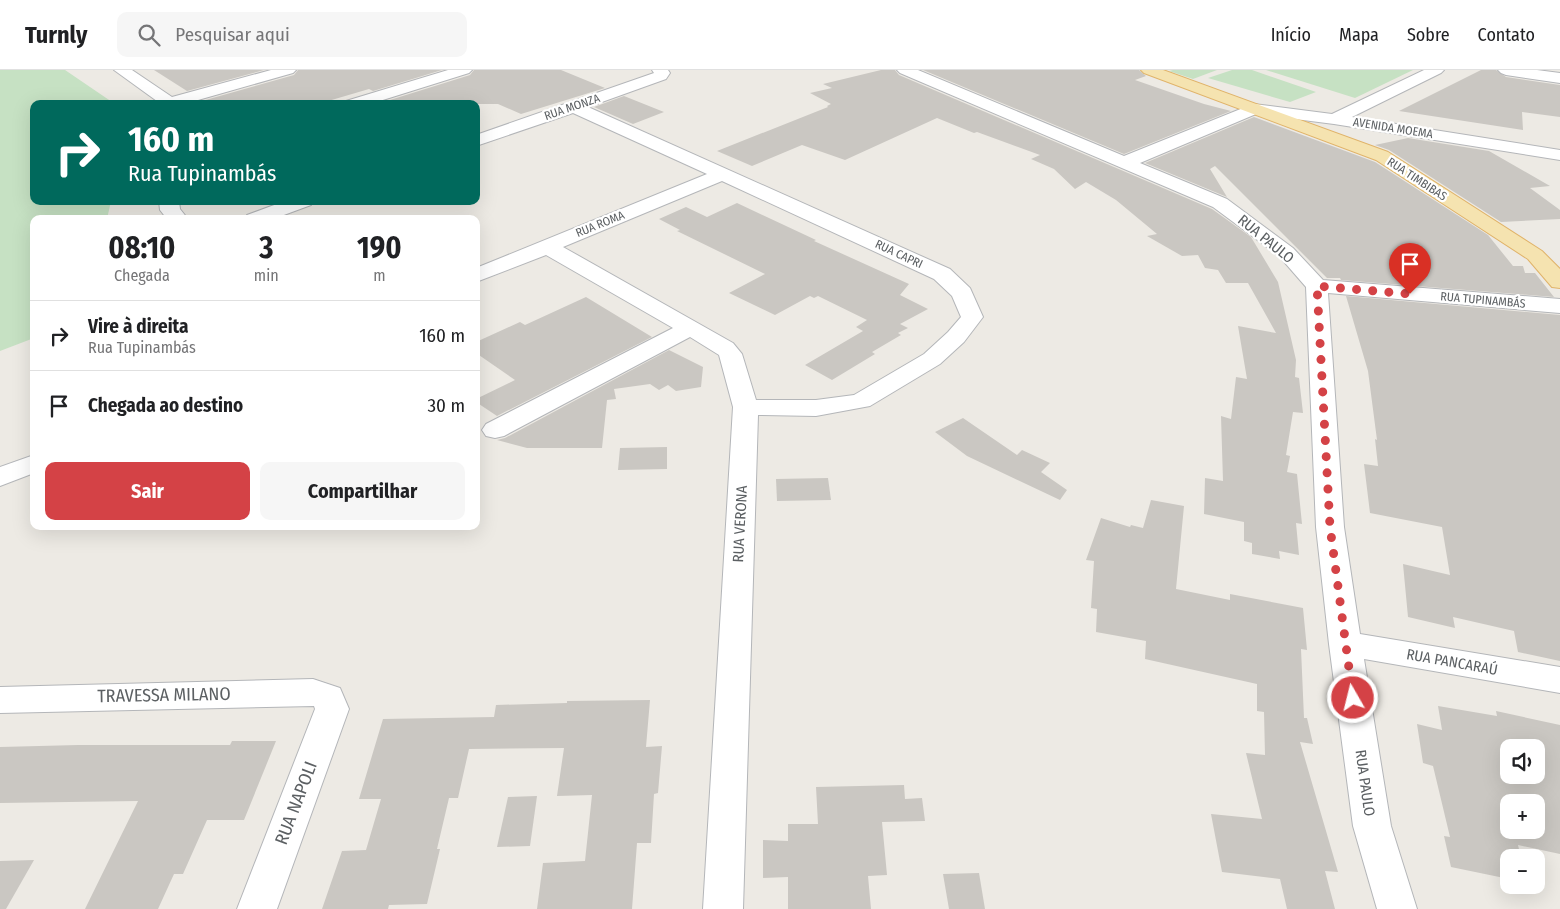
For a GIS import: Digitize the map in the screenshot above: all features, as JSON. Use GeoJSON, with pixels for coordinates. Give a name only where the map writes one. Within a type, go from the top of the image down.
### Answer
{"type":"FeatureCollection","features":[{"type":"Feature","properties":{"kind":"main road","name":"AVENIDA MOEMA"},"geometry":{"type":"LineString","coordinates":[[1149,70],[1254,109]]}},
{"type":"Feature","properties":{"kind":"main road","name":"RUA TIMBIBAS"},"geometry":{"type":"LineString","coordinates":[[1254,109],[1382,156],[1535,254],[1560,282]]}},
{"type":"Feature","properties":{"kind":"street"},"geometry":{"type":"LineString","coordinates":[[122,70],[167,100]]}},
{"type":"Feature","properties":{"kind":"street"},"geometry":{"type":"LineString","coordinates":[[183,100],[288,70]]}},
{"type":"Feature","properties":{"kind":"street"},"geometry":{"type":"LineString","coordinates":[[365,100],[464,70]]}},
{"type":"Feature","properties":{"kind":"street","name":"RUA MONZA"},"geometry":{"type":"LineString","coordinates":[[480,140],[661,76],[660,70]]}},
{"type":"Feature","properties":{"kind":"street","name":"RUA PAULO"},"geometry":{"type":"LineString","coordinates":[[905,70],[1220,203],[1286,252],[1317,286],[1330,527],[1344,644],[1372,826],[1397,909]]}},
{"type":"Feature","properties":{"kind":"street"},"geometry":{"type":"LineString","coordinates":[[1340,116],[1436,70]]}},
{"type":"Feature","properties":{"kind":"street"},"geometry":{"type":"LineString","coordinates":[[1506,70],[1560,78]]}},
{"type":"Feature","properties":{"kind":"street","name":"AVENIDA MOEMA"},"geometry":{"type":"LineString","coordinates":[[1226,99],[1560,146]]}},
{"type":"Feature","properties":{"kind":"street","name":"RUA CAPRI"},"geometry":{"type":"LineString","coordinates":[[574,107],[942,274],[962,293],[972,316],[956,337],[932,359],[861,401],[816,408],[746,407]]}},
{"type":"Feature","properties":{"kind":"street"},"geometry":{"type":"LineString","coordinates":[[1126,162],[1254,109]]}},
{"type":"Feature","properties":{"kind":"street","name":"AVENIDA MOEMA"},"geometry":{"type":"LineString","coordinates":[[1254,109],[1340,116],[1560,155]]}},
{"type":"Feature","properties":{"kind":"street","name":"RUA ROMA"},"geometry":{"type":"LineString","coordinates":[[480,274],[724,174]]}},
{"type":"Feature","properties":{"kind":"street"},"geometry":{"type":"LineString","coordinates":[[265,215],[293,205]]}},
{"type":"Feature","properties":{"kind":"street","name":"RUA VERONA"},"geometry":{"type":"LineString","coordinates":[[546,246],[725,348],[730,354],[746,407],[723,909]]}},
{"type":"Feature","properties":{"kind":"street","name":"RUA TUPINAMBÁS"},"geometry":{"type":"LineString","coordinates":[[1317,286],[1560,306]]}},
{"type":"Feature","properties":{"kind":"street"},"geometry":{"type":"LineString","coordinates":[[495,430],[690,328]]}},
{"type":"Feature","properties":{"kind":"street"},"geometry":{"type":"LineString","coordinates":[[0,477],[30,465]]}},
{"type":"Feature","properties":{"kind":"street","name":"RUA PANCARAÚ"},"geometry":{"type":"LineString","coordinates":[[1344,644],[1560,680]]}},
{"type":"Feature","properties":{"kind":"street","name":"TRAVESSA MILANO"},"geometry":{"type":"LineString","coordinates":[[0,700],[313,692],[328,697]]}},
{"type":"Feature","properties":{"kind":"street","name":"RUA NAPOLI"},"geometry":{"type":"LineString","coordinates":[[257,909],[332,708],[328,697]]}},
{"type":"Feature","properties":{"kind":"green space"},"geometry":{"type":"Polygon","coordinates":[[[0,70],[65,70],[109,100],[30,100],[30,205],[110,205],[108,215],[30,215],[30,340],[0,351],[0,70]]]}},
{"type":"Feature","properties":{"kind":"green space"},"geometry":{"type":"Polygon","coordinates":[[[1217,70],[1193,79],[1169,71],[1217,70]]]}},
{"type":"Feature","properties":{"kind":"green space"},"geometry":{"type":"Polygon","coordinates":[[[1232,70],[1252,70],[1316,92],[1290,102],[1208,78],[1232,70]]]}},
{"type":"Feature","properties":{"kind":"green space"},"geometry":{"type":"Polygon","coordinates":[[[1266,70],[1413,70],[1355,98],[1266,70]]]}},
{"type":"Feature","properties":{"kind":"building"},"geometry":{"type":"Polygon","coordinates":[[[154,70],[264,70],[187,91],[154,70]]]}},
{"type":"Feature","properties":{"kind":"building"},"geometry":{"type":"Polygon","coordinates":[[[298,70],[442,70],[373,91],[369,89],[332,100],[206,100],[294,75],[298,70]]]}},
{"type":"Feature","properties":{"kind":"building"},"geometry":{"type":"Polygon","coordinates":[[[474,70],[561,70],[605,88],[521,114],[498,104],[480,104],[480,100],[390,100],[470,75],[474,70]]]}},
{"type":"Feature","properties":{"kind":"building"},"geometry":{"type":"Polygon","coordinates":[[[881,70],[895,70],[899,75],[1212,209],[1251,237],[1278,282],[1296,360],[1295,377],[1299,378],[1303,413],[1293,412],[1286,455],[1290,456],[1287,472],[1297,474],[1302,524],[1296,523],[1299,555],[1279,551],[1280,559],[1252,554],[1252,543],[1244,541],[1244,522],[1204,514],[1205,478],[1223,481],[1221,416],[1231,419],[1236,377],[1247,379],[1238,326],[1276,333],[1248,283],[1226,283],[1218,270],[1205,268],[1198,255],[1182,256],[1147,236],[1157,234],[1116,200],[1086,182],[1075,189],[1054,169],[1031,159],[1040,155],[977,132],[974,133],[937,118],[845,160],[802,145],[752,166],[717,151],[828,107],[831,104],[810,93],[832,88],[823,84],[881,70]]]}},
{"type":"Feature","properties":{"kind":"building"},"geometry":{"type":"Polygon","coordinates":[[[923,70],[1139,70],[1146,76],[1135,80],[1204,104],[1231,111],[1124,154],[923,70]]]}},
{"type":"Feature","properties":{"kind":"building"},"geometry":{"type":"Polygon","coordinates":[[[1481,70],[1496,70],[1506,77],[1560,85],[1560,117],[1522,112],[1523,130],[1399,111],[1481,70]]]}},
{"type":"Feature","properties":{"kind":"building"},"geometry":{"type":"Polygon","coordinates":[[[624,96],[664,112],[633,124],[594,107],[624,96]]]}},
{"type":"Feature","properties":{"kind":"building"},"geometry":{"type":"Polygon","coordinates":[[[1254,117],[1375,162],[1488,235],[1513,266],[1523,266],[1525,273],[1535,273],[1554,297],[1327,278],[1215,166],[1210,169],[1227,197],[1145,163],[1254,117]]]}},
{"type":"Feature","properties":{"kind":"building"},"geometry":{"type":"Polygon","coordinates":[[[1408,138],[1489,151],[1550,186],[1530,188],[1560,210],[1560,219],[1501,222],[1389,150],[1375,145],[1408,138]]]}},
{"type":"Feature","properties":{"kind":"building"},"geometry":{"type":"Polygon","coordinates":[[[737,203],[816,240],[814,241],[909,284],[900,295],[928,309],[900,324],[908,328],[898,333],[901,335],[872,352],[875,354],[832,380],[805,365],[863,331],[856,327],[867,320],[818,296],[814,298],[810,296],[775,315],[729,293],[765,274],[677,231],[680,230],[659,219],[686,207],[707,217],[737,203]]]}},
{"type":"Feature","properties":{"kind":"building"},"geometry":{"type":"Polygon","coordinates":[[[1346,296],[1560,315],[1560,661],[1518,652],[1514,631],[1453,617],[1455,628],[1408,617],[1403,564],[1450,575],[1442,527],[1370,513],[1364,464],[1378,466],[1375,439],[1377,440],[1368,371],[1346,296]]]}},
{"type":"Feature","properties":{"kind":"building"},"geometry":{"type":"Polygon","coordinates":[[[586,297],[652,337],[497,416],[480,405],[480,397],[515,380],[480,356],[480,340],[520,322],[525,325],[586,297]]]}},
{"type":"Feature","properties":{"kind":"building"},"geometry":{"type":"Polygon","coordinates":[[[669,350],[703,367],[701,387],[676,391],[668,385],[659,390],[650,384],[614,389],[616,399],[607,400],[602,448],[527,448],[497,440],[505,438],[669,350]]]}},
{"type":"Feature","properties":{"kind":"building"},"geometry":{"type":"Polygon","coordinates":[[[963,418],[1017,455],[1022,450],[1050,463],[1041,472],[1067,490],[1060,500],[967,456],[935,432],[963,418]]]}},
{"type":"Feature","properties":{"kind":"building"},"geometry":{"type":"Polygon","coordinates":[[[667,447],[667,469],[618,470],[620,448],[667,447]]]}},
{"type":"Feature","properties":{"kind":"building"},"geometry":{"type":"Polygon","coordinates":[[[828,478],[831,500],[777,501],[776,479],[828,478]]]}},
{"type":"Feature","properties":{"kind":"building"},"geometry":{"type":"Polygon","coordinates":[[[1151,500],[1184,506],[1176,589],[1230,600],[1230,594],[1303,608],[1307,650],[1301,649],[1304,718],[1307,718],[1313,744],[1300,742],[1338,872],[1325,871],[1335,909],[1287,909],[1280,879],[1222,872],[1211,814],[1262,819],[1246,753],[1265,755],[1264,712],[1257,711],[1257,684],[1145,659],[1146,641],[1096,632],[1097,609],[1091,608],[1094,561],[1086,560],[1101,518],[1130,527],[1131,525],[1143,528],[1151,500]]]}},
{"type":"Feature","properties":{"kind":"building"},"geometry":{"type":"Polygon","coordinates":[[[650,700],[646,747],[662,746],[658,793],[654,794],[651,843],[637,843],[632,909],[537,909],[543,863],[585,861],[592,795],[557,796],[564,748],[469,749],[458,798],[449,798],[437,849],[440,849],[427,904],[389,905],[388,909],[322,909],[342,851],[366,850],[381,799],[359,799],[383,719],[494,717],[496,705],[567,703],[567,701],[650,700]]]}},
{"type":"Feature","properties":{"kind":"building"},"geometry":{"type":"Polygon","coordinates":[[[1438,706],[1497,716],[1496,711],[1560,725],[1560,854],[1545,851],[1545,849],[1518,845],[1519,849],[1500,849],[1500,877],[1451,867],[1444,836],[1450,837],[1433,766],[1423,763],[1417,724],[1442,730],[1438,706]]]}},
{"type":"Feature","properties":{"kind":"building"},"geometry":{"type":"Polygon","coordinates":[[[232,741],[276,741],[244,820],[207,820],[183,874],[174,874],[158,909],[85,909],[138,801],[0,803],[0,747],[230,745],[232,741]]]}},
{"type":"Feature","properties":{"kind":"building"},"geometry":{"type":"Polygon","coordinates":[[[904,785],[905,799],[922,798],[925,821],[882,822],[887,875],[868,876],[871,909],[788,909],[788,877],[763,878],[763,840],[788,841],[788,824],[818,824],[816,787],[904,785]]]}},
{"type":"Feature","properties":{"kind":"building"},"geometry":{"type":"Polygon","coordinates":[[[537,796],[530,846],[497,847],[508,797],[537,796]]]}},
{"type":"Feature","properties":{"kind":"building"},"geometry":{"type":"Polygon","coordinates":[[[34,860],[6,909],[0,909],[0,861],[34,860]]]}},
{"type":"Feature","properties":{"kind":"building"},"geometry":{"type":"Polygon","coordinates":[[[979,873],[985,909],[949,909],[943,874],[979,873]]]}},
{"type":"Feature","properties":{"kind":"route"},"geometry":{"type":"LineString","coordinates":[[1353,698],[1344,644],[1330,527],[1317,286],[1410,294]]}}]}
